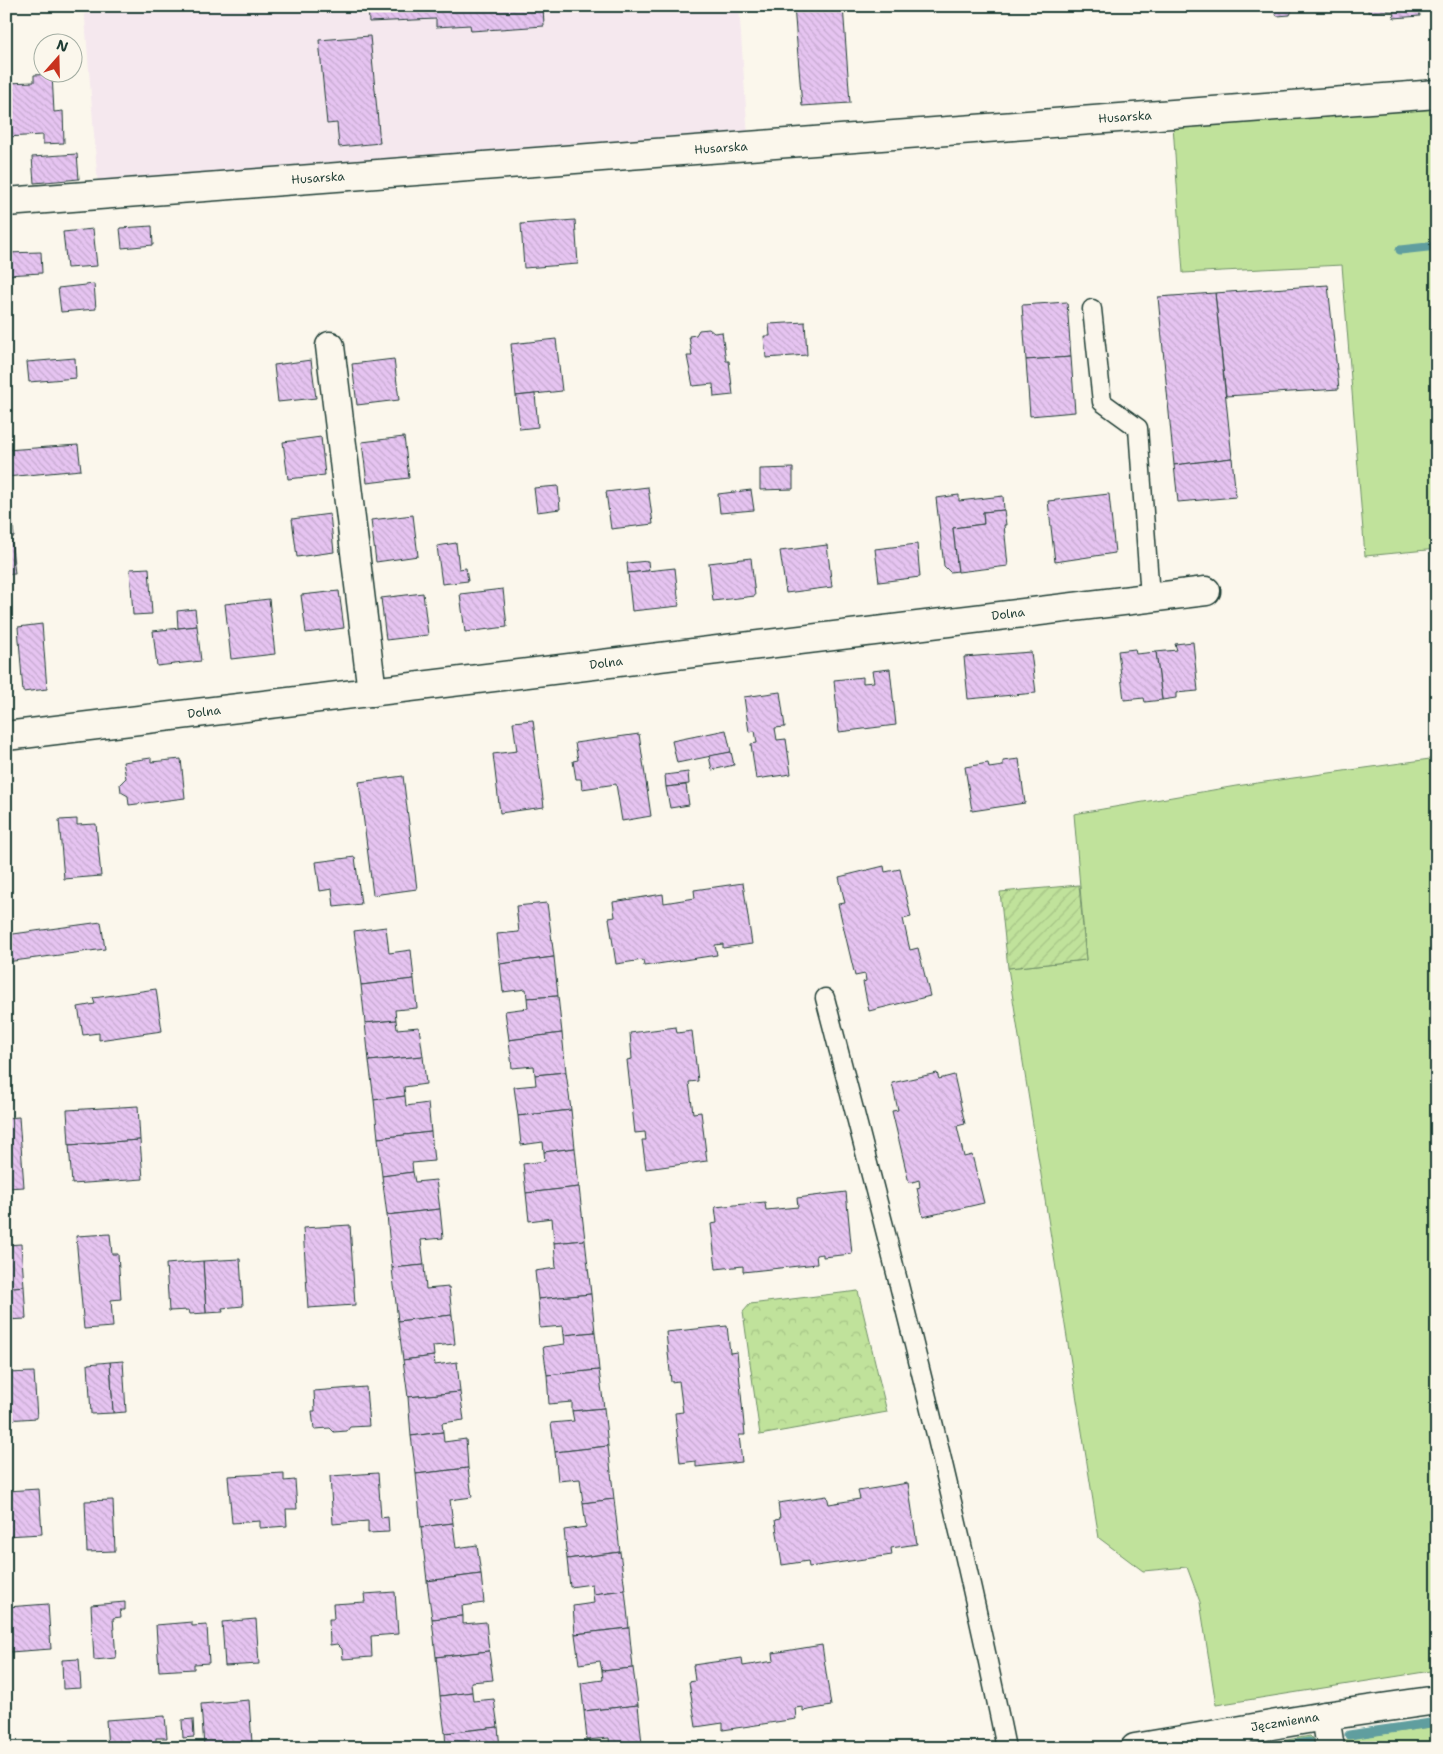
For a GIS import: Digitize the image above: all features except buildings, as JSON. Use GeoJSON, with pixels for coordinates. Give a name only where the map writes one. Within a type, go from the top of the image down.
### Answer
{"type":"FeatureCollection","features":[{"type":"Feature","properties":{"kind":"street","name":"Husarska"},"geometry":{"type":"LineString","coordinates":[[6,202],[1437,94]]}},
{"type":"Feature","properties":{"kind":"street"},"geometry":{"type":"LineString","coordinates":[[330,346],[372,692]]}},
{"type":"Feature","properties":{"kind":"street","name":"Dolna"},"geometry":{"type":"LineString","coordinates":[[6,736],[1206,591]]}},
{"type":"Feature","properties":{"kind":"street","name":"Jęczmienna"},"geometry":{"type":"LineString","coordinates":[[1135,1748],[1325,1716],[1437,1700]]}},
{"type":"Feature","properties":{"kind":"street"},"geometry":{"type":"LineString","coordinates":[[1325,1716],[1330,1748]]}},
{"type":"Feature","properties":{"kind":"lane"},"geometry":{"type":"LineString","coordinates":[[1092,309],[1102,402],[1138,428],[1150,597]]}},
{"type":"Feature","properties":{"kind":"lane"},"geometry":{"type":"LineString","coordinates":[[826,998],[898,1277],[990,1668],[1006,1748]]}},
{"type":"Feature","properties":{"kind":"shaded area"},"geometry":{"type":"Polygon","coordinates":[[[84,6],[739,6],[748,137],[98,186],[84,6]]]}},
{"type":"Feature","properties":{"kind":"green space"},"geometry":{"type":"Polygon","coordinates":[[[1437,109],[1437,549],[1365,556],[1342,265],[1183,273],[1173,125],[1437,109]]]}},
{"type":"Feature","properties":{"kind":"green space"},"geometry":{"type":"Polygon","coordinates":[[[1437,758],[1437,1670],[1216,1705],[1200,1602],[1187,1567],[1143,1571],[1099,1538],[1008,968],[1086,960],[1074,814],[1236,786],[1437,758]]]}},
{"type":"Feature","properties":{"kind":"green space"},"geometry":{"type":"Polygon","coordinates":[[[1079,885],[1086,960],[1008,968],[1000,892],[1079,885]]]}},
{"type":"Feature","properties":{"kind":"green space"},"geometry":{"type":"Polygon","coordinates":[[[858,1291],[887,1412],[760,1435],[743,1312],[750,1304],[858,1291]]]}},
{"type":"Feature","properties":{"kind":"green space"},"geometry":{"type":"Polygon","coordinates":[[[1437,1726],[1437,1748],[1343,1748],[1342,1745],[1346,1739],[1437,1726]]]}},
{"type":"Feature","properties":{"kind":"green space"},"geometry":{"type":"Polygon","coordinates":[[[1310,1736],[1322,1748],[1241,1748],[1310,1736]]]}},
{"type":"Feature","properties":{"kind":"waterway"},"geometry":{"type":"LineString","coordinates":[[1400,250],[1437,246]]}},
{"type":"Feature","properties":{"kind":"waterway"},"geometry":{"type":"LineString","coordinates":[[1349,1735],[1437,1722]]}},
{"type":"Feature","properties":{"kind":"waterway"},"geometry":{"type":"LineString","coordinates":[[1274,1748],[1309,1742]]}}]}
